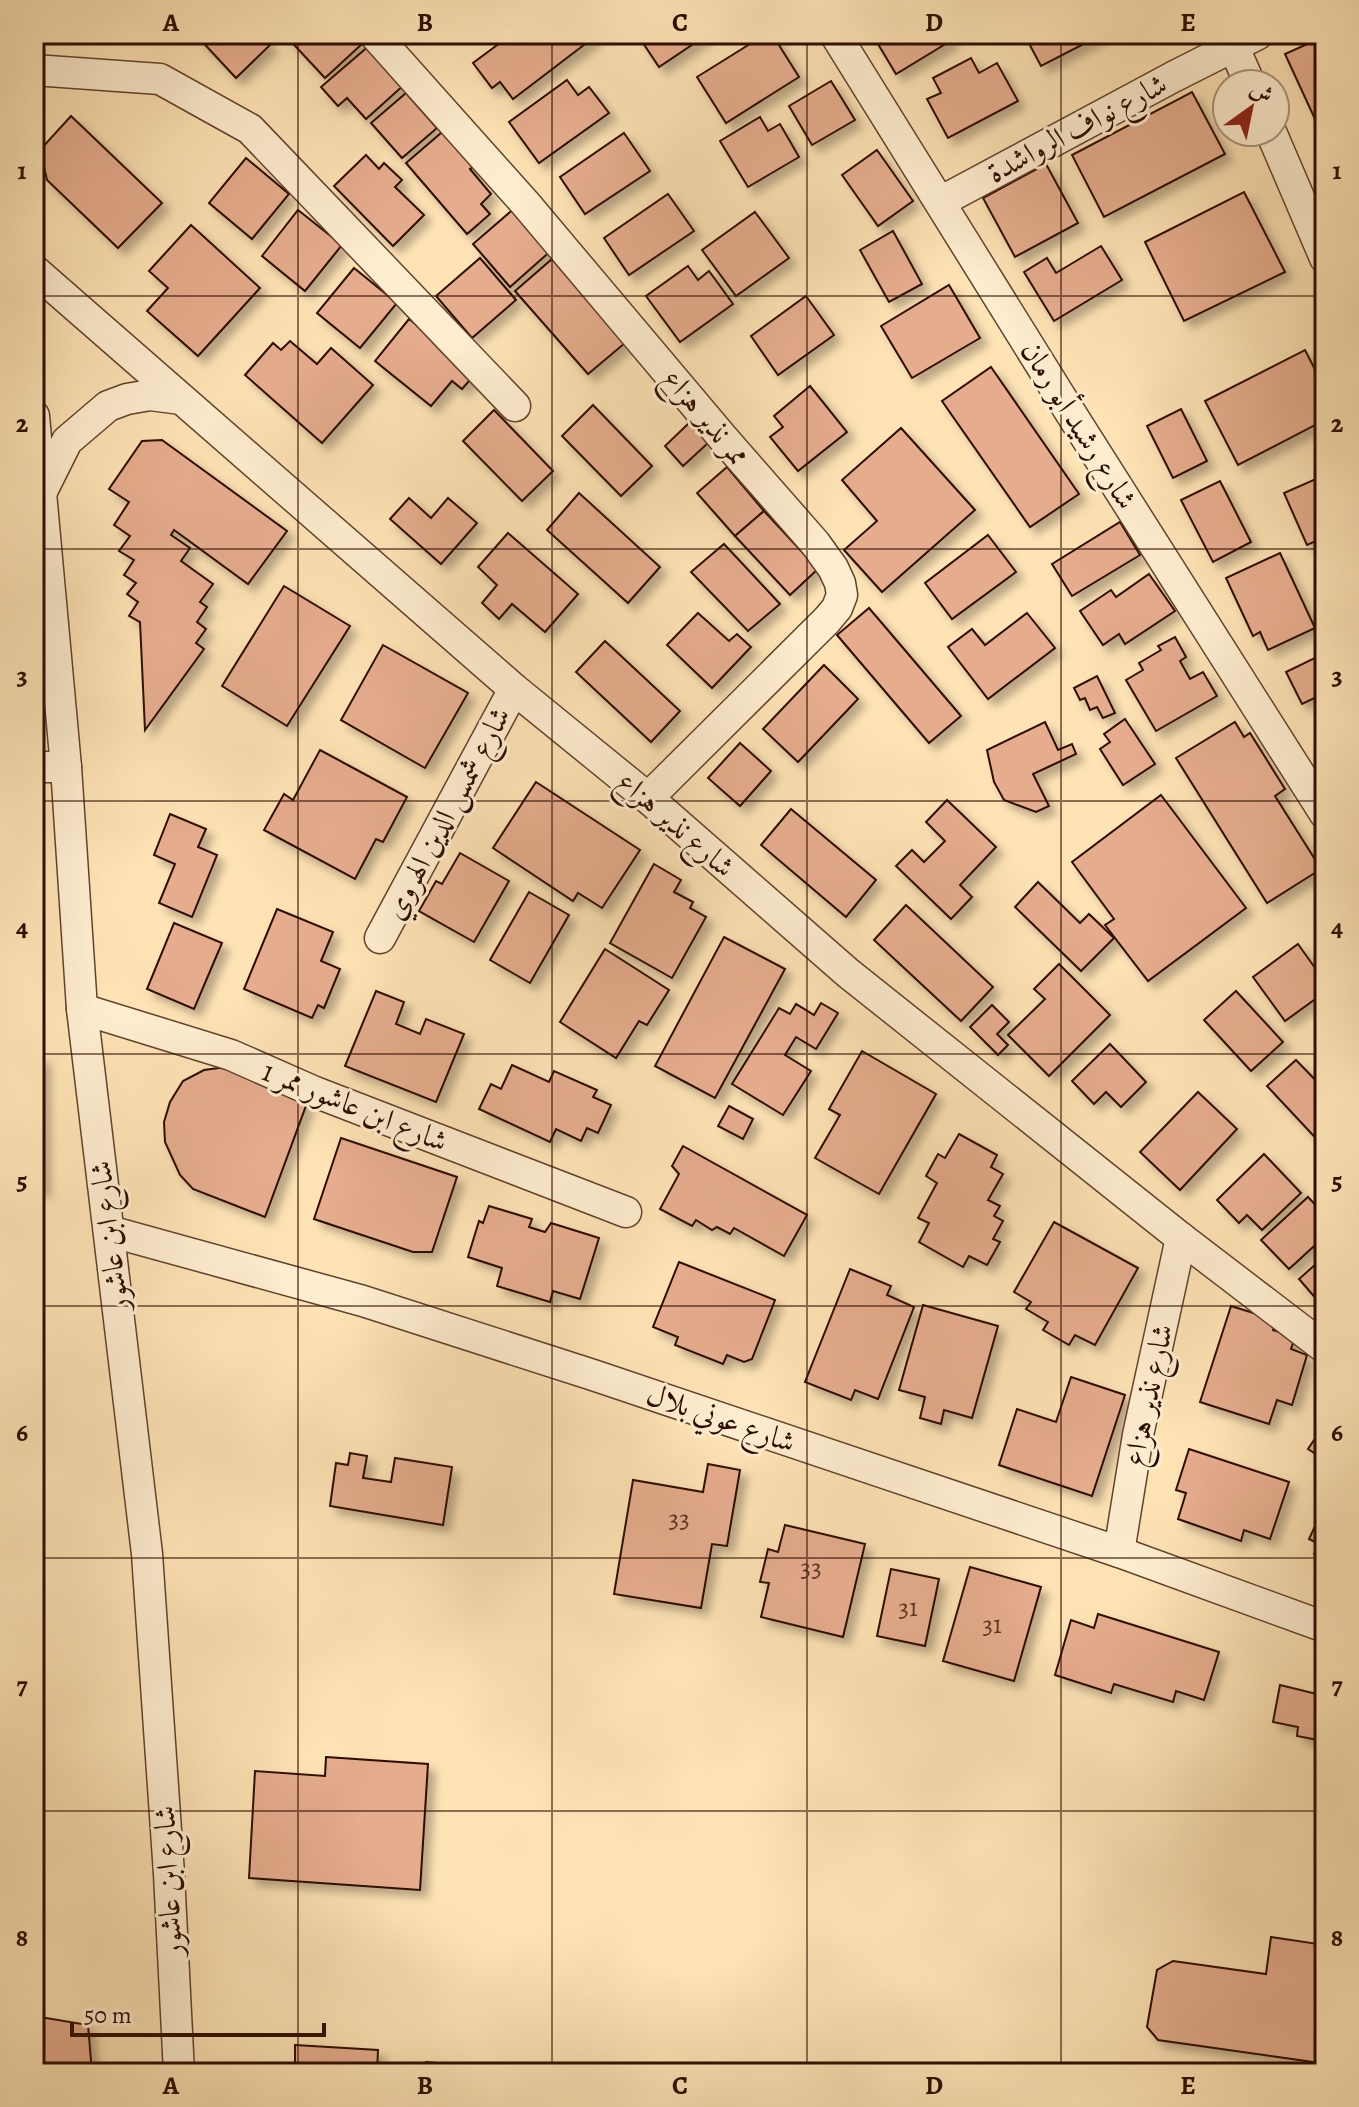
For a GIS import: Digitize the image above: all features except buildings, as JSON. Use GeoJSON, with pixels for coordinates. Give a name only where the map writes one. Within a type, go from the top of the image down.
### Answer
{"type":"FeatureCollection","features":[{"type":"Feature","properties":{"kind":"street","name":"ممر نذير هزاع"},"geometry":{"type":"LineString","coordinates":[[374,34],[525,203],[815,543],[840,583],[842,595],[837,608],[827,620],[648,798]]}},
{"type":"Feature","properties":{"kind":"street","name":"شارع رشيد أبو رمان"},"geometry":{"type":"LineString","coordinates":[[835,34],[1325,814]]}},
{"type":"Feature","properties":{"kind":"street","name":"شارع نواف الرواشدة"},"geometry":{"type":"LineString","coordinates":[[940,202],[1240,38]]}},
{"type":"Feature","properties":{"kind":"street"},"geometry":{"type":"LineString","coordinates":[[1240,38],[1247,68]]}},
{"type":"Feature","properties":{"kind":"street"},"geometry":{"type":"LineString","coordinates":[[34,70],[160,79],[250,129],[515,406]]}},
{"type":"Feature","properties":{"kind":"street"},"geometry":{"type":"LineString","coordinates":[[1278,148],[1325,258]]}},
{"type":"Feature","properties":{"kind":"street","name":"شارع نذير هزاع"},"geometry":{"type":"LineString","coordinates":[[34,270],[514,689],[648,798],[848,973],[1181,1238],[1325,1348]]}},
{"type":"Feature","properties":{"kind":"street"},"geometry":{"type":"LineString","coordinates":[[42,493],[67,441],[108,406],[150,395],[181,399]]}},
{"type":"Feature","properties":{"kind":"street","name":"شارع ابن عاشور"},"geometry":{"type":"LineString","coordinates":[[34,416],[66,767],[82,1009],[147,1554],[169,1874],[176,2068]]}},
{"type":"Feature","properties":{"kind":"street","name":"شارع شمس الدين الهروي"},"geometry":{"type":"LineString","coordinates":[[380,938],[514,689]]}},
{"type":"Feature","properties":{"kind":"street"},"geometry":{"type":"LineString","coordinates":[[34,767],[66,767]]}},
{"type":"Feature","properties":{"kind":"street","name":"شارع ابن عاشور ممر 1"},"geometry":{"type":"LineString","coordinates":[[82,1009],[231,1055],[315,1092],[626,1212]]}},
{"type":"Feature","properties":{"kind":"street","name":"شارع عوني بلال"},"geometry":{"type":"LineString","coordinates":[[109,1231],[392,1310],[593,1375],[1119,1552],[1325,1627]]}},
{"type":"Feature","properties":{"kind":"street","name":"شارع نذير هزاع"},"geometry":{"type":"LineString","coordinates":[[1119,1552],[1138,1435],[1181,1238]]}}]}
